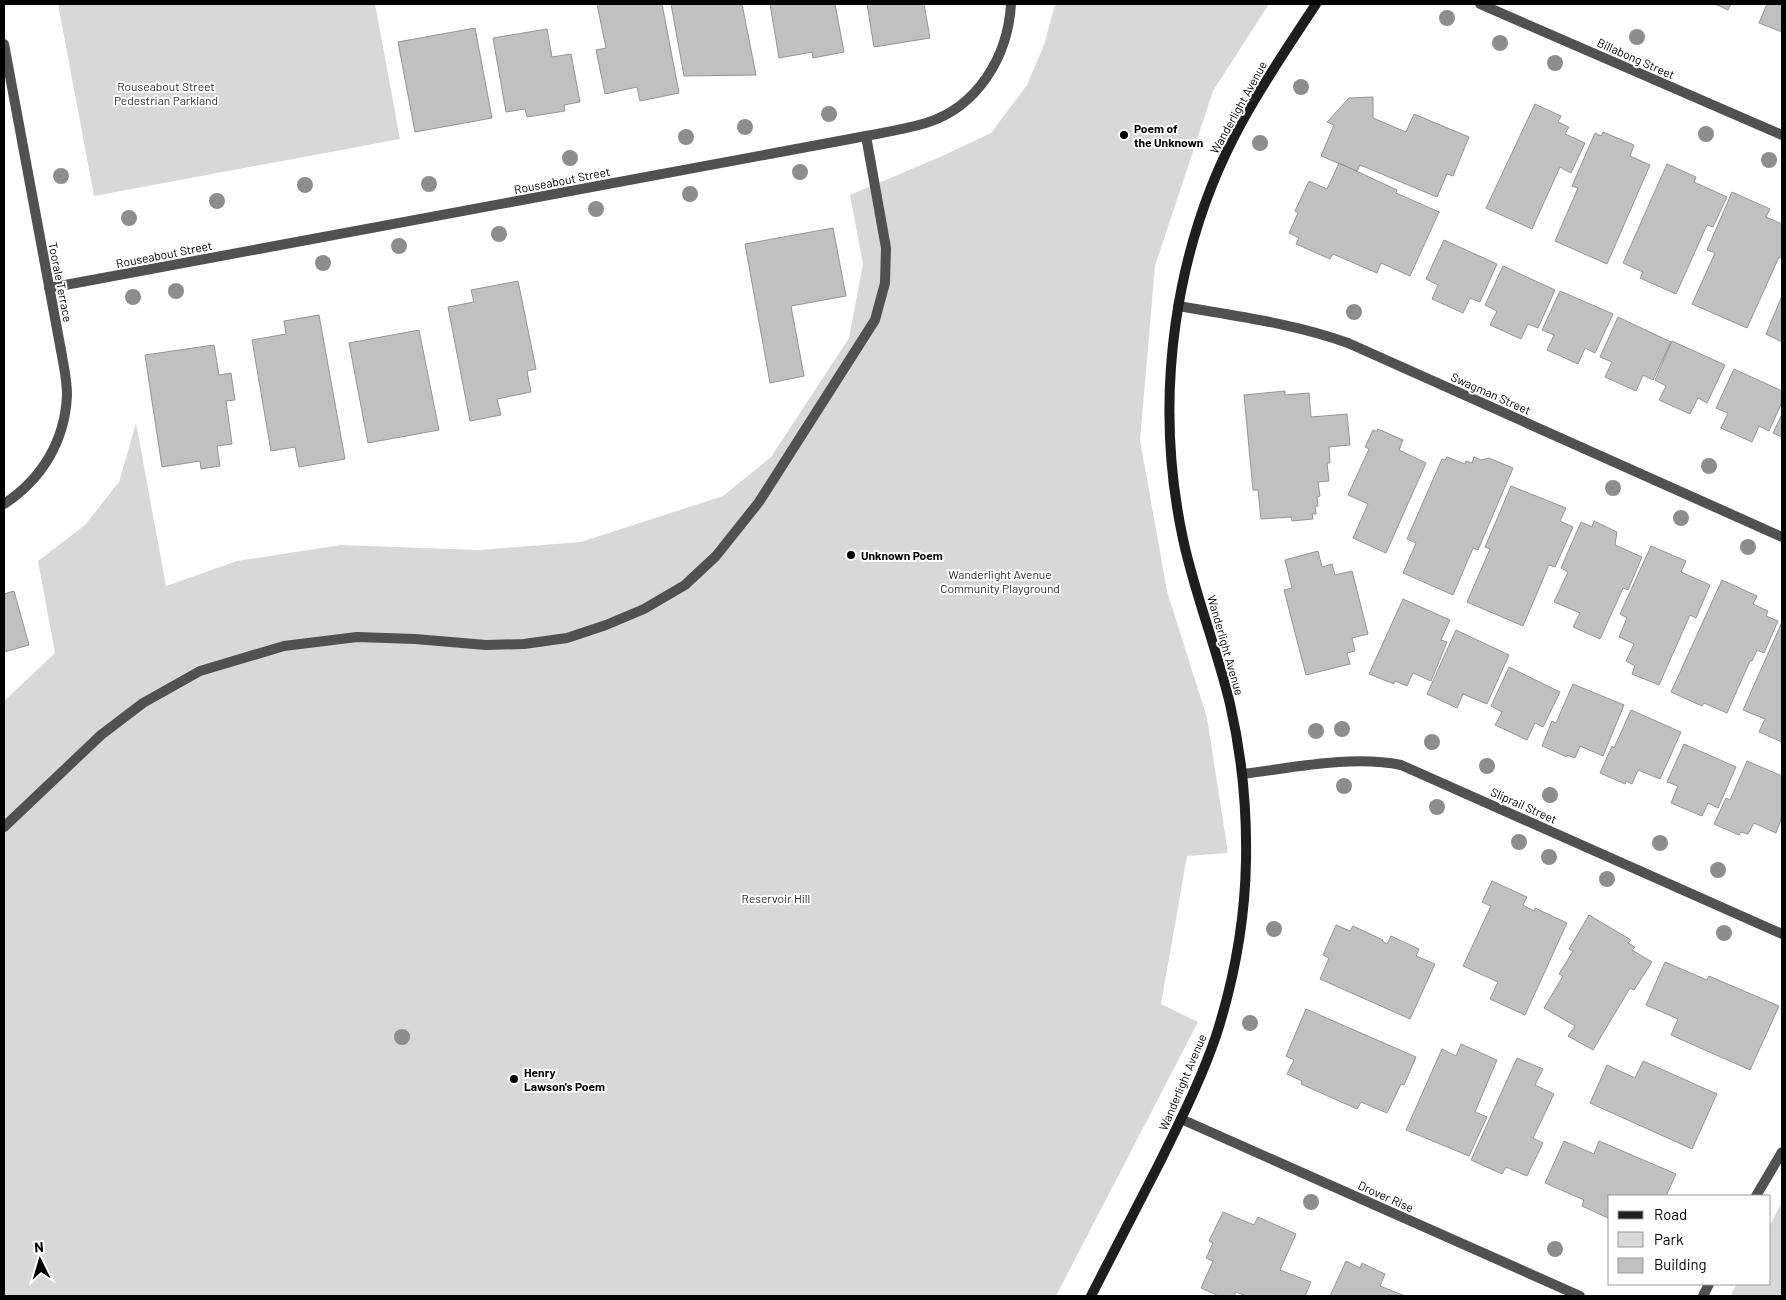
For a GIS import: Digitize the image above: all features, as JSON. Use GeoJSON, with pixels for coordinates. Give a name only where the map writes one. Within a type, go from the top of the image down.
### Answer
{"type":"FeatureCollection","features":[{"type":"Feature","properties":{"kind":"street","name":"Rouseabout Street"},"geometry":{"type":"LineString","coordinates":[[49,288],[866,136],[927,123],[945,115],[961,104],[976,91],[989,75],[1006,40],[1011,4]]}},
{"type":"Feature","properties":{"kind":"street","name":"Wanderlight Avenue"},"geometry":{"type":"LineString","coordinates":[[1091,1296],[1200,1078],[1216,1037],[1237,951],[1244,907],[1246,862],[1246,818],[1242,774],[1230,703],[1195,586],[1183,540],[1175,494],[1170,447],[1169,400],[1172,353],[1178,306],[1188,259],[1202,211],[1220,166],[1242,121],[1316,4]]}},
{"type":"Feature","properties":{"kind":"street","name":"Billabong Street"},"geometry":{"type":"LineString","coordinates":[[1480,4],[1782,135]]}},
{"type":"Feature","properties":{"kind":"street","name":"Toorale Terrace"},"geometry":{"type":"LineString","coordinates":[[4,44],[8,90],[49,288],[65,372],[67,393],[65,416],[60,436],[50,457],[38,475],[22,491],[4,504]]}},
{"type":"Feature","properties":{"kind":"street"},"geometry":{"type":"LineString","coordinates":[[4,827],[100,735],[143,703],[200,672],[284,646],[357,637],[415,639],[486,645],[524,644],[567,638],[606,625],[644,609],[685,585],[716,556],[759,502],[875,320],[886,283],[886,248],[866,136]]}},
{"type":"Feature","properties":{"kind":"street","name":"Swagman Street"},"geometry":{"type":"LineString","coordinates":[[1178,306],[1288,325],[1319,332],[1348,343],[1782,537]]}},
{"type":"Feature","properties":{"kind":"street","name":"Sliprail Street"},"geometry":{"type":"LineString","coordinates":[[1242,774],[1351,761],[1376,761],[1401,766],[1782,934]]}},
{"type":"Feature","properties":{"kind":"street","name":"Drover Rise"},"geometry":{"type":"LineString","coordinates":[[1181,1119],[1580,1296]]}},
{"type":"Feature","properties":{"kind":"street"},"geometry":{"type":"LineString","coordinates":[[1757,1195],[1782,1152]]}},
{"type":"Feature","properties":{"kind":"green space","name":"Rouseabout Street Pedestrian Parkland"},"geometry":{"type":"Polygon","coordinates":[[[58,4],[375,4],[400,139],[94,196],[58,4]]]}},
{"type":"Feature","properties":{"kind":"green space","name":"Reservoir Hill"},"geometry":{"type":"Polygon","coordinates":[[[1055,4],[1269,4],[1213,91],[1155,266],[1140,440],[1167,591],[1207,718],[1228,853],[1187,856],[1161,1004],[1198,1022],[1056,1296],[4,1296],[4,701],[55,653],[38,561],[85,525],[119,482],[136,423],[166,586],[237,561],[341,545],[479,550],[581,542],[723,496],[771,457],[849,338],[863,264],[850,195],[991,133],[1027,85],[1044,45],[1055,4]]]}},
{"type":"Feature","properties":{"kind":"green space"},"geometry":{"type":"Polygon","coordinates":[[[1782,1202],[1782,1296],[1730,1296],[1736,1285],[1771,1285],[1771,1223],[1782,1202]]]}},
{"type":"Feature","properties":{"kind":"building"},"geometry":{"type":"Polygon","coordinates":[[[597,4],[662,4],[679,93],[640,101],[637,87],[605,94],[596,50],[606,48],[597,4]]]}},
{"type":"Feature","properties":{"kind":"building"},"geometry":{"type":"Polygon","coordinates":[[[671,4],[742,4],[756,75],[684,76],[671,4]]]}},
{"type":"Feature","properties":{"kind":"building"},"geometry":{"type":"Polygon","coordinates":[[[770,4],[835,4],[844,52],[813,58],[812,52],[779,58],[770,4]]]}},
{"type":"Feature","properties":{"kind":"building"},"geometry":{"type":"Polygon","coordinates":[[[867,4],[924,4],[930,38],[874,47],[867,4]]]}},
{"type":"Feature","properties":{"kind":"building"},"geometry":{"type":"Polygon","coordinates":[[[1715,4],[1731,4],[1728,10],[1715,4]]]}},
{"type":"Feature","properties":{"kind":"building"},"geometry":{"type":"Polygon","coordinates":[[[1767,4],[1782,4],[1782,32],[1759,23],[1767,4]]]}},
{"type":"Feature","properties":{"kind":"building"},"geometry":{"type":"Polygon","coordinates":[[[475,28],[492,118],[415,132],[398,42],[475,28]]]}},
{"type":"Feature","properties":{"kind":"building"},"geometry":{"type":"Polygon","coordinates":[[[547,29],[552,57],[571,54],[580,102],[564,105],[565,111],[527,117],[525,109],[506,112],[493,38],[547,29]]]}},
{"type":"Feature","properties":{"kind":"building"},"geometry":{"type":"Polygon","coordinates":[[[1373,97],[1373,118],[1406,132],[1414,114],[1469,137],[1453,176],[1447,174],[1437,197],[1360,165],[1357,171],[1321,156],[1334,125],[1327,122],[1349,98],[1373,97]]]}},
{"type":"Feature","properties":{"kind":"building"},"geometry":{"type":"Polygon","coordinates":[[[1535,104],[1561,116],[1558,122],[1569,127],[1565,134],[1585,143],[1571,173],[1560,167],[1532,229],[1486,208],[1535,104]]]}},
{"type":"Feature","properties":{"kind":"building"},"geometry":{"type":"Polygon","coordinates":[[[1603,132],[1634,145],[1630,156],[1650,165],[1607,264],[1555,241],[1578,188],[1572,186],[1595,133],[1601,136],[1603,132]]]}},
{"type":"Feature","properties":{"kind":"building"},"geometry":{"type":"Polygon","coordinates":[[[1339,163],[1397,190],[1396,193],[1439,212],[1410,276],[1381,263],[1377,273],[1333,254],[1330,259],[1296,244],[1299,238],[1289,233],[1298,213],[1295,211],[1309,181],[1327,189],[1339,163]]]}},
{"type":"Feature","properties":{"kind":"building"},"geometry":{"type":"Polygon","coordinates":[[[1667,164],[1696,177],[1694,182],[1727,197],[1713,227],[1707,225],[1676,294],[1640,278],[1643,272],[1623,263],[1667,164]]]}},
{"type":"Feature","properties":{"kind":"building"},"geometry":{"type":"Polygon","coordinates":[[[1732,192],[1770,209],[1766,217],[1782,224],[1782,258],[1779,257],[1747,328],[1692,304],[1715,253],[1707,250],[1732,192]]]}},
{"type":"Feature","properties":{"kind":"building"},"geometry":{"type":"Polygon","coordinates":[[[833,228],[846,296],[791,306],[804,376],[770,383],[745,244],[833,228]]]}},
{"type":"Feature","properties":{"kind":"building"},"geometry":{"type":"Polygon","coordinates":[[[1444,240],[1497,264],[1480,302],[1470,298],[1463,313],[1432,299],[1438,285],[1426,279],[1444,240]]]}},
{"type":"Feature","properties":{"kind":"building"},"geometry":{"type":"Polygon","coordinates":[[[1503,266],[1555,290],[1538,328],[1528,324],[1521,339],[1490,325],[1497,311],[1485,305],[1503,266]]]}},
{"type":"Feature","properties":{"kind":"building"},"geometry":{"type":"Polygon","coordinates":[[[518,281],[536,369],[527,371],[531,392],[497,399],[501,415],[470,421],[448,307],[474,302],[471,290],[518,281]]]}},
{"type":"Feature","properties":{"kind":"building"},"geometry":{"type":"Polygon","coordinates":[[[1560,291],[1613,314],[1595,353],[1585,348],[1578,364],[1547,350],[1554,335],[1542,330],[1560,291]]]}},
{"type":"Feature","properties":{"kind":"building"},"geometry":{"type":"Polygon","coordinates":[[[1782,296],[1782,342],[1766,334],[1782,296]]]}},
{"type":"Feature","properties":{"kind":"building"},"geometry":{"type":"Polygon","coordinates":[[[319,315],[345,459],[299,467],[295,447],[271,451],[252,340],[286,334],[284,321],[319,315]]]}},
{"type":"Feature","properties":{"kind":"building"},"geometry":{"type":"Polygon","coordinates":[[[1618,317],[1671,342],[1653,380],[1643,375],[1636,391],[1605,377],[1612,362],[1600,357],[1618,317]]]}},
{"type":"Feature","properties":{"kind":"building"},"geometry":{"type":"Polygon","coordinates":[[[419,330],[439,430],[368,443],[349,343],[419,330]]]}},
{"type":"Feature","properties":{"kind":"building"},"geometry":{"type":"Polygon","coordinates":[[[1672,341],[1725,365],[1707,403],[1698,398],[1690,414],[1659,400],[1666,386],[1655,380],[1672,341]]]}},
{"type":"Feature","properties":{"kind":"building"},"geometry":{"type":"Polygon","coordinates":[[[214,345],[219,375],[231,373],[235,400],[226,401],[232,444],[217,446],[220,466],[201,469],[200,461],[162,467],[145,355],[214,345]]]}},
{"type":"Feature","properties":{"kind":"building"},"geometry":{"type":"Polygon","coordinates":[[[1734,369],[1782,391],[1782,402],[1769,431],[1759,426],[1752,442],[1721,428],[1728,413],[1716,408],[1734,369]]]}},
{"type":"Feature","properties":{"kind":"building"},"geometry":{"type":"Polygon","coordinates":[[[1285,391],[1285,395],[1309,393],[1311,417],[1347,414],[1350,445],[1329,447],[1330,463],[1327,463],[1329,481],[1318,482],[1320,496],[1317,497],[1318,506],[1315,506],[1316,514],[1312,514],[1313,519],[1292,521],[1291,517],[1261,519],[1258,490],[1253,490],[1244,395],[1285,391]]]}},
{"type":"Feature","properties":{"kind":"building"},"geometry":{"type":"Polygon","coordinates":[[[1782,414],[1782,437],[1773,433],[1782,414]]]}},
{"type":"Feature","properties":{"kind":"building"},"geometry":{"type":"Polygon","coordinates":[[[1378,429],[1403,440],[1399,450],[1426,463],[1386,553],[1353,538],[1368,504],[1348,495],[1369,449],[1365,447],[1373,430],[1377,432],[1378,429]]]}},
{"type":"Feature","properties":{"kind":"building"},"geometry":{"type":"Polygon","coordinates":[[[1447,457],[1465,464],[1466,461],[1472,463],[1474,457],[1481,460],[1489,458],[1513,468],[1478,550],[1473,548],[1453,595],[1403,573],[1416,543],[1407,539],[1442,459],[1445,460],[1447,457]]]}},
{"type":"Feature","properties":{"kind":"building"},"geometry":{"type":"Polygon","coordinates":[[[1511,486],[1566,508],[1560,521],[1573,527],[1555,567],[1549,565],[1523,626],[1467,602],[1490,549],[1485,547],[1511,486]]]}},
{"type":"Feature","properties":{"kind":"building"},"geometry":{"type":"Polygon","coordinates":[[[1594,521],[1617,532],[1615,545],[1642,557],[1628,590],[1623,588],[1600,639],[1573,627],[1580,613],[1554,602],[1568,572],[1561,568],[1581,522],[1592,527],[1594,521]]]}},
{"type":"Feature","properties":{"kind":"building"},"geometry":{"type":"Polygon","coordinates":[[[1651,546],[1686,561],[1681,572],[1710,585],[1696,618],[1690,615],[1659,685],[1632,674],[1635,666],[1626,661],[1634,644],[1619,637],[1627,618],[1620,614],[1651,546]]]}},
{"type":"Feature","properties":{"kind":"building"},"geometry":{"type":"Polygon","coordinates":[[[1318,551],[1322,567],[1332,564],[1335,575],[1352,571],[1368,634],[1352,638],[1355,651],[1347,653],[1350,664],[1306,675],[1284,590],[1292,588],[1285,560],[1318,551]]]}},
{"type":"Feature","properties":{"kind":"building"},"geometry":{"type":"Polygon","coordinates":[[[1722,580],[1757,596],[1753,604],[1768,611],[1766,616],[1778,621],[1764,653],[1757,650],[1752,661],[1750,661],[1727,713],[1704,703],[1702,706],[1671,692],[1722,580]]]}},
{"type":"Feature","properties":{"kind":"building"},"geometry":{"type":"Polygon","coordinates":[[[14,591],[29,645],[4,652],[4,594],[14,591]]]}},
{"type":"Feature","properties":{"kind":"building"},"geometry":{"type":"Polygon","coordinates":[[[1403,599],[1450,620],[1441,640],[1447,642],[1431,681],[1413,673],[1407,686],[1395,681],[1394,684],[1369,674],[1403,599]]]}},
{"type":"Feature","properties":{"kind":"building"},"geometry":{"type":"Polygon","coordinates":[[[1782,622],[1782,742],[1759,732],[1765,719],[1743,710],[1782,622]]]}},
{"type":"Feature","properties":{"kind":"building"},"geometry":{"type":"Polygon","coordinates":[[[1456,630],[1509,655],[1487,704],[1463,694],[1457,708],[1427,694],[1456,630]]]}},
{"type":"Feature","properties":{"kind":"building"},"geometry":{"type":"Polygon","coordinates":[[[1509,667],[1560,692],[1543,727],[1535,723],[1527,740],[1495,725],[1502,712],[1491,706],[1509,667]]]}},
{"type":"Feature","properties":{"kind":"building"},"geometry":{"type":"Polygon","coordinates":[[[1573,684],[1624,705],[1603,756],[1580,746],[1575,758],[1567,755],[1567,757],[1542,746],[1552,721],[1556,723],[1573,684]]]}},
{"type":"Feature","properties":{"kind":"building"},"geometry":{"type":"Polygon","coordinates":[[[1631,710],[1681,732],[1660,779],[1638,770],[1632,784],[1626,781],[1625,784],[1600,773],[1612,746],[1614,748],[1631,710]]]}},
{"type":"Feature","properties":{"kind":"building"},"geometry":{"type":"Polygon","coordinates":[[[1684,744],[1736,767],[1718,808],[1708,803],[1702,816],[1671,803],[1678,786],[1667,782],[1684,744]]]}},
{"type":"Feature","properties":{"kind":"building"},"geometry":{"type":"Polygon","coordinates":[[[1747,761],[1782,776],[1782,817],[1776,833],[1754,823],[1748,834],[1741,832],[1739,835],[1714,824],[1726,798],[1730,800],[1747,761]]]}},
{"type":"Feature","properties":{"kind":"building"},"geometry":{"type":"Polygon","coordinates":[[[1492,881],[1527,897],[1523,905],[1534,911],[1535,908],[1567,923],[1525,1015],[1490,999],[1498,982],[1463,966],[1491,906],[1482,902],[1492,881]]]}},
{"type":"Feature","properties":{"kind":"building"},"geometry":{"type":"Polygon","coordinates":[[[1589,915],[1631,940],[1628,943],[1635,947],[1632,950],[1652,962],[1634,990],[1630,988],[1593,1050],[1568,1036],[1575,1026],[1544,1008],[1563,976],[1559,974],[1573,951],[1569,949],[1589,915]]]}},
{"type":"Feature","properties":{"kind":"building"},"geometry":{"type":"Polygon","coordinates":[[[1336,925],[1350,931],[1353,926],[1383,940],[1387,944],[1391,936],[1419,949],[1416,956],[1435,964],[1410,1019],[1320,979],[1329,958],[1323,955],[1336,925]]]}},
{"type":"Feature","properties":{"kind":"building"},"geometry":{"type":"Polygon","coordinates":[[[1665,962],[1707,980],[1709,976],[1779,1006],[1750,1070],[1671,1035],[1678,1019],[1646,1005],[1665,962]]]}},
{"type":"Feature","properties":{"kind":"building"},"geometry":{"type":"Polygon","coordinates":[[[1306,1009],[1416,1057],[1404,1085],[1401,1084],[1387,1113],[1361,1102],[1357,1109],[1301,1084],[1302,1081],[1287,1074],[1294,1060],[1286,1056],[1306,1009]]]}},
{"type":"Feature","properties":{"kind":"building"},"geometry":{"type":"Polygon","coordinates":[[[1461,1044],[1497,1060],[1475,1112],[1487,1117],[1469,1156],[1406,1130],[1442,1049],[1456,1056],[1461,1044]]]}},
{"type":"Feature","properties":{"kind":"building"},"geometry":{"type":"Polygon","coordinates":[[[1517,1058],[1543,1069],[1535,1085],[1554,1094],[1533,1138],[1543,1143],[1527,1176],[1506,1167],[1502,1174],[1471,1160],[1517,1058]]]}},
{"type":"Feature","properties":{"kind":"building"},"geometry":{"type":"Polygon","coordinates":[[[1643,1061],[1717,1094],[1692,1149],[1590,1103],[1607,1065],[1635,1078],[1643,1061]]]}},
{"type":"Feature","properties":{"kind":"building"},"geometry":{"type":"Polygon","coordinates":[[[1564,1141],[1594,1154],[1599,1141],[1676,1174],[1666,1195],[1608,1195],[1608,1218],[1582,1206],[1584,1200],[1545,1183],[1564,1141]]]}},
{"type":"Feature","properties":{"kind":"building"},"geometry":{"type":"Polygon","coordinates":[[[1223,1212],[1254,1225],[1258,1217],[1296,1234],[1280,1270],[1311,1282],[1305,1296],[1246,1296],[1236,1292],[1234,1296],[1219,1296],[1201,1288],[1213,1261],[1206,1258],[1213,1243],[1209,1241],[1223,1212]]]}},
{"type":"Feature","properties":{"kind":"building"},"geometry":{"type":"Polygon","coordinates":[[[1346,1261],[1360,1268],[1362,1263],[1385,1274],[1380,1286],[1405,1296],[1330,1296],[1346,1261]]]}},
{"type":"Feature","properties":{"kind":"place","name":"Poem of the Unknown"},"geometry":{"type":"Point","coordinates":[1124,135]}},
{"type":"Feature","properties":{"kind":"place","name":"Unknown Poem"},"geometry":{"type":"Point","coordinates":[851,555]}},
{"type":"Feature","properties":{"kind":"place","name":"Henry Lawson's Poem"},"geometry":{"type":"Point","coordinates":[514,1079]}},
{"type":"Feature","properties":{"kind":"park label","name":"Wanderlight Avenue Community Playground"},"geometry":{"type":"Point","coordinates":[1000,581]}}]}
